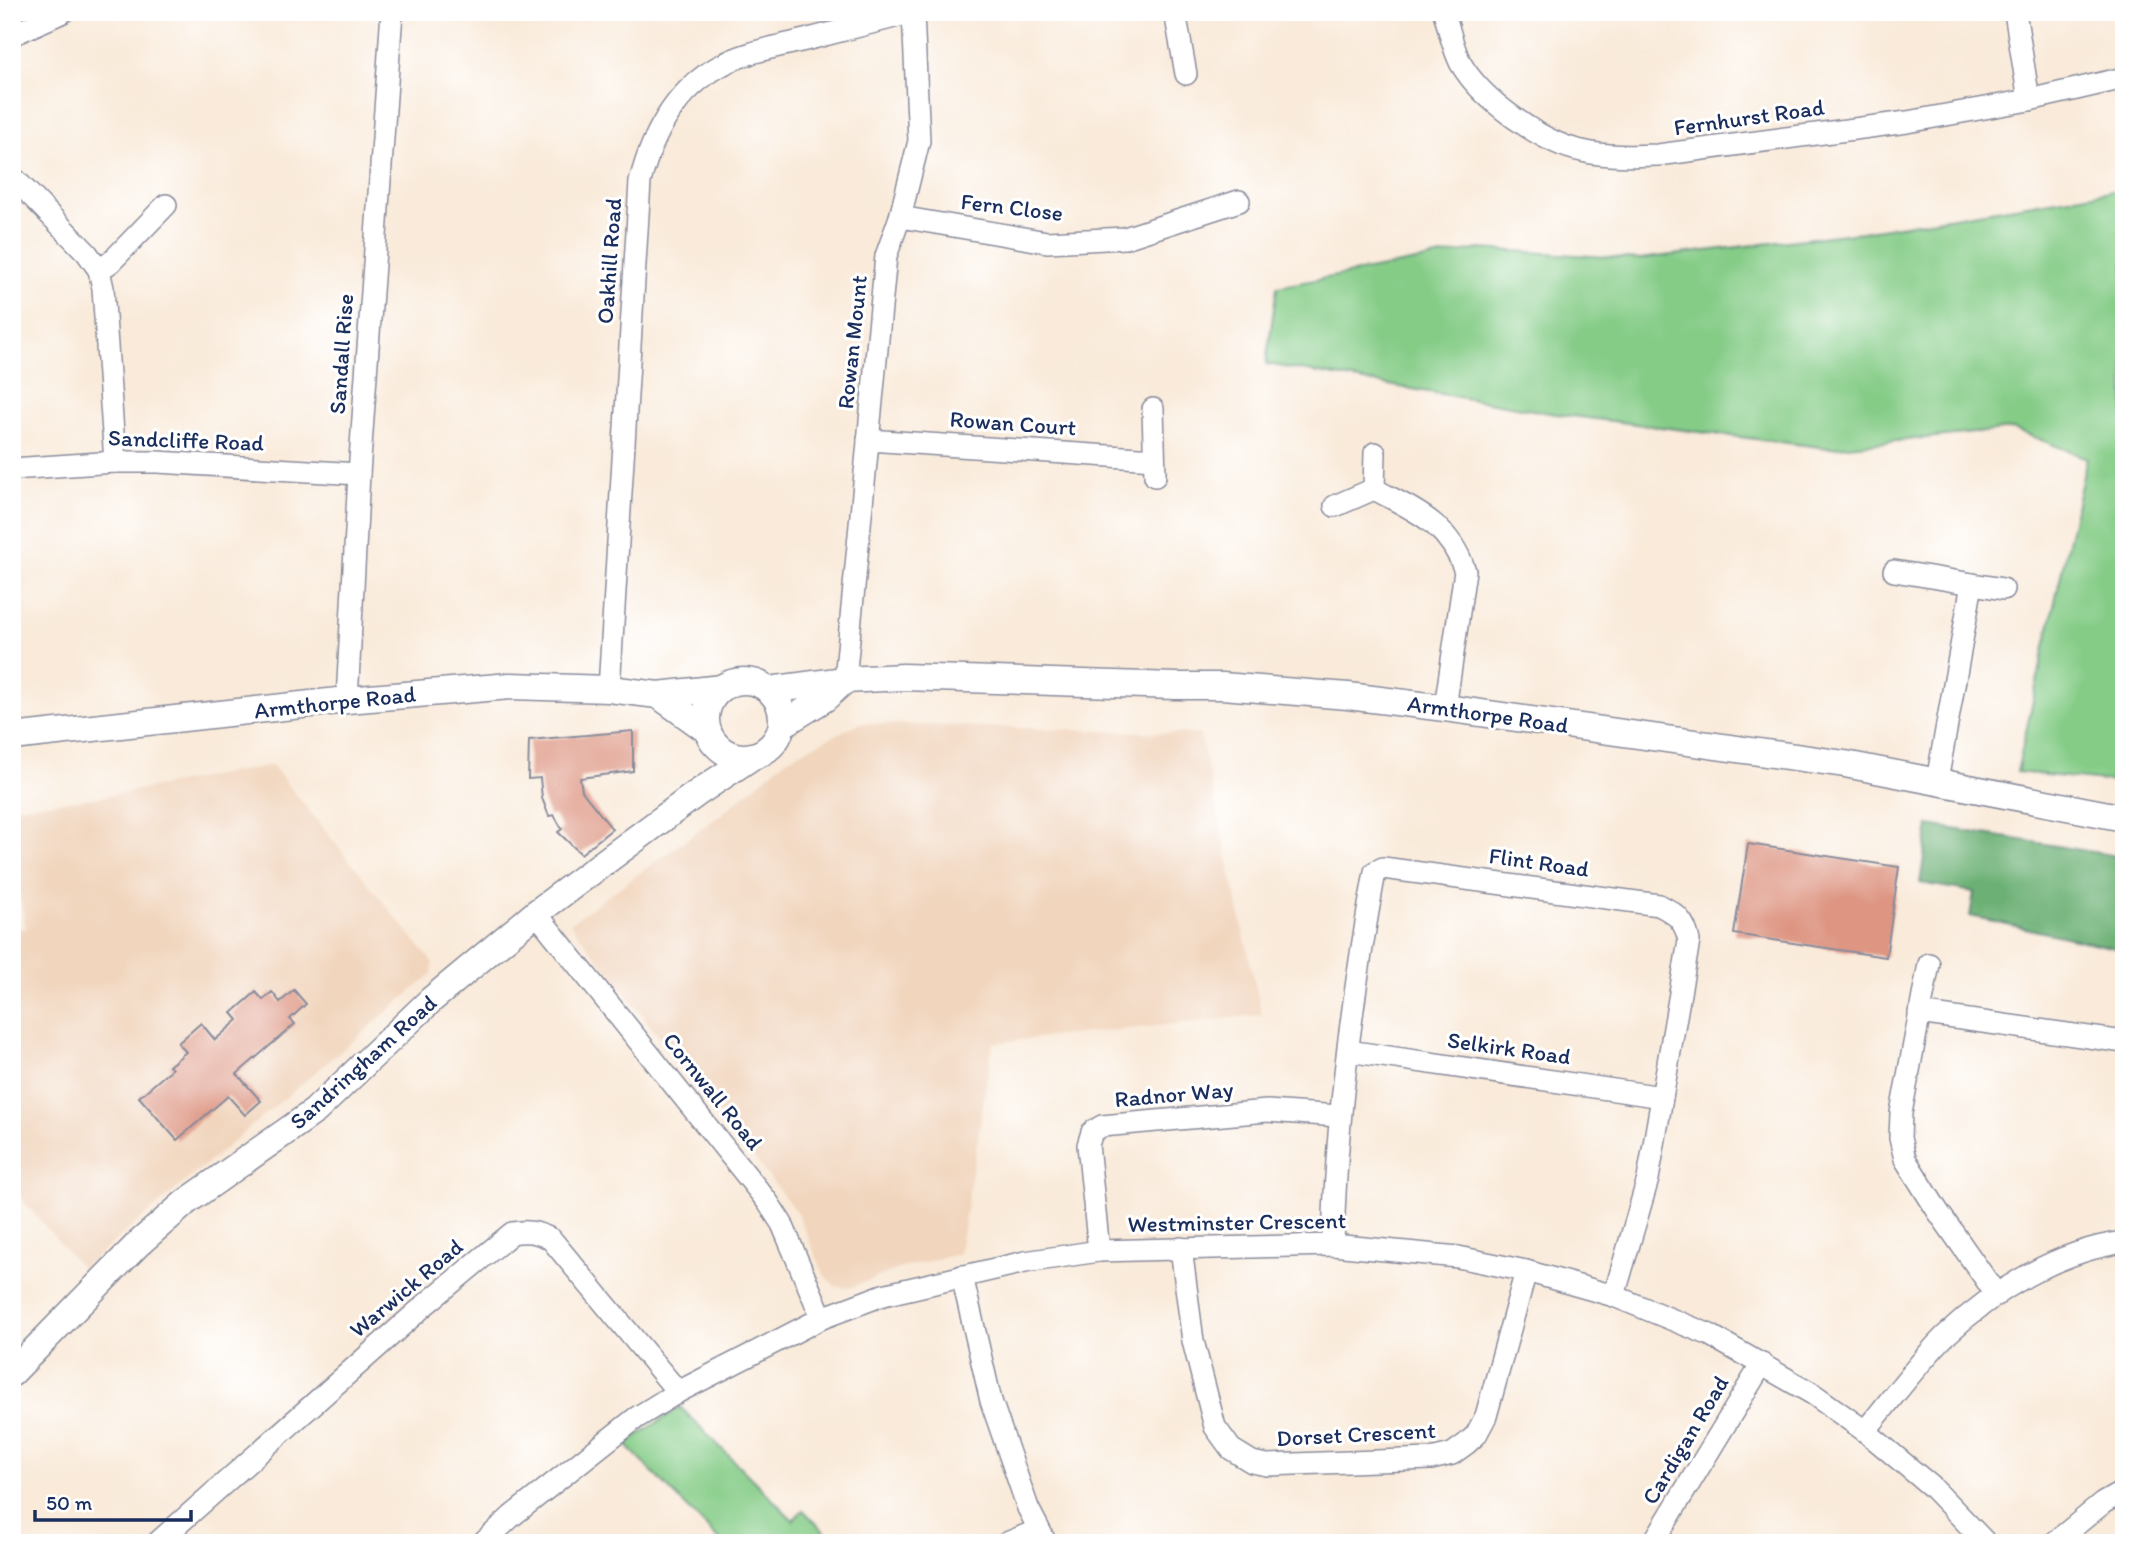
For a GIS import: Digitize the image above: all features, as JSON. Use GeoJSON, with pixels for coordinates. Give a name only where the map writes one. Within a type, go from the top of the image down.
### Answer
{"type":"FeatureCollection","features":[{"type":"Feature","properties":{"kind":"street"},"geometry":{"type":"LineString","coordinates":[[12,35],[63,12]]}},
{"type":"Feature","properties":{"kind":"street","name":"Sandall Rise"},"geometry":{"type":"LineString","coordinates":[[347,700],[359,474],[392,12]]}},
{"type":"Feature","properties":{"kind":"street","name":"Rowan Mount"},"geometry":{"type":"LineString","coordinates":[[845,680],[887,256],[919,141],[913,12]]}},
{"type":"Feature","properties":{"kind":"street","name":"Oakhill Road"},"geometry":{"type":"LineString","coordinates":[[609,689],[640,183],[647,155],[658,129],[690,88],[719,66],[749,54],[913,12]]}},
{"type":"Feature","properties":{"kind":"street"},"geometry":{"type":"LineString","coordinates":[[1175,12],[1186,74]]}},
{"type":"Feature","properties":{"kind":"street","name":"Fernhurst Road"},"geometry":{"type":"LineString","coordinates":[[1444,12],[1461,63],[1490,98],[1544,135],[1579,151],[1617,157],[1658,155],[1893,124],[2029,100],[2124,78]]}},
{"type":"Feature","properties":{"kind":"street"},"geometry":{"type":"LineString","coordinates":[[2015,12],[2029,100]]}},
{"type":"Feature","properties":{"kind":"street"},"geometry":{"type":"LineString","coordinates":[[12,176],[87,253],[99,270],[103,288],[115,462]]}},
{"type":"Feature","properties":{"kind":"street","name":"Fern Close"},"geometry":{"type":"LineString","coordinates":[[900,217],[1047,242],[1125,237],[1239,201]]}},
{"type":"Feature","properties":{"kind":"street"},"geometry":{"type":"LineString","coordinates":[[99,270],[111,262],[166,205]]}},
{"type":"Feature","properties":{"kind":"street","name":"Rowan Court"},"geometry":{"type":"LineString","coordinates":[[869,440],[1154,467],[1153,409]]}},
{"type":"Feature","properties":{"kind":"street"},"geometry":{"type":"LineString","coordinates":[[1374,489],[1375,453]]}},
{"type":"Feature","properties":{"kind":"street","name":"Sandcliffe Road"},"geometry":{"type":"LineString","coordinates":[[12,469],[157,462],[359,474]]}},
{"type":"Feature","properties":{"kind":"street"},"geometry":{"type":"LineString","coordinates":[[1335,506],[1374,489]]}},
{"type":"Feature","properties":{"kind":"street"},"geometry":{"type":"LineString","coordinates":[[1374,489],[1420,514],[1449,537],[1459,553],[1465,571],[1445,708]]}},
{"type":"Feature","properties":{"kind":"street"},"geometry":{"type":"LineString","coordinates":[[1894,571],[2003,589]]}},
{"type":"Feature","properties":{"kind":"street"},"geometry":{"type":"LineString","coordinates":[[1937,781],[1972,584]]}},
{"type":"Feature","properties":{"kind":"street","name":"Armthorpe Road"},"geometry":{"type":"LineString","coordinates":[[769,690],[845,680],[903,677],[1175,686],[1222,685],[1445,708],[1831,762],[2124,818]]}},
{"type":"Feature","properties":{"kind":"street"},"geometry":{"type":"LineString","coordinates":[[782,725],[824,699],[845,680]]}},
{"type":"Feature","properties":{"kind":"street"},"geometry":{"type":"LineString","coordinates":[[696,794],[711,737],[706,717],[709,704],[722,688],[736,682],[752,682],[769,690],[779,703],[782,725],[778,737],[767,750],[753,756],[737,757],[724,751],[711,737]]}},
{"type":"Feature","properties":{"kind":"street","name":"Armthorpe Road"},"geometry":{"type":"LineString","coordinates":[[12,737],[347,700],[510,686],[609,689],[658,695],[722,688]]}},
{"type":"Feature","properties":{"kind":"street","name":"Armthorpe Road"},"geometry":{"type":"LineString","coordinates":[[658,695],[711,737]]}},
{"type":"Feature","properties":{"kind":"street","name":"Sandringham Road"},"geometry":{"type":"LineString","coordinates":[[15,1366],[138,1244],[186,1202],[315,1111],[430,1000],[536,913],[696,794],[753,756]]}},
{"type":"Feature","properties":{"kind":"street","name":"Flint Road"},"geometry":{"type":"LineString","coordinates":[[1333,1245],[1339,1116],[1357,972],[1375,872],[1383,868],[1659,905],[1680,918],[1686,926],[1689,941],[1648,1179],[1614,1296]]}},
{"type":"Feature","properties":{"kind":"street","name":"Cornwall Road"},"geometry":{"type":"LineString","coordinates":[[536,913],[767,1201],[782,1224],[822,1318]]}},
{"type":"Feature","properties":{"kind":"street"},"geometry":{"type":"LineString","coordinates":[[1929,964],[1901,1113],[1900,1138],[1905,1159],[1944,1221],[1996,1294]]}},
{"type":"Feature","properties":{"kind":"street"},"geometry":{"type":"LineString","coordinates":[[1919,1013],[2124,1042]]}},
{"type":"Feature","properties":{"kind":"street","name":"Selkirk Road"},"geometry":{"type":"LineString","coordinates":[[1348,1051],[1662,1097]]}},
{"type":"Feature","properties":{"kind":"street","name":"Radnor Way"},"geometry":{"type":"LineString","coordinates":[[1099,1251],[1088,1145],[1093,1132],[1102,1126],[1267,1111],[1339,1116]]}},
{"type":"Feature","properties":{"kind":"street","name":"Warwick Road"},"geometry":{"type":"LineString","coordinates":[[157,1543],[406,1322],[512,1233],[538,1233],[551,1239],[678,1392]]}},
{"type":"Feature","properties":{"kind":"street"},"geometry":{"type":"LineString","coordinates":[[1865,1431],[1943,1338],[1996,1294],[2060,1259],[2124,1242]]}},
{"type":"Feature","properties":{"kind":"street","name":"Westminster Crescent"},"geometry":{"type":"LineString","coordinates":[[483,1543],[612,1434],[678,1392],[822,1318],[883,1295],[1025,1262],[1099,1251],[1333,1245],[1458,1257],[1526,1271],[1614,1296],[1710,1335],[1813,1394],[1865,1431],[1932,1487],[1986,1543]]}},
{"type":"Feature","properties":{"kind":"street","name":"Dorset Crescent"},"geometry":{"type":"LineString","coordinates":[[1181,1248],[1193,1341],[1215,1427],[1231,1448],[1252,1462],[1267,1465],[1431,1459],[1452,1454],[1466,1444],[1476,1435],[1493,1395],[1526,1271]]}},
{"type":"Feature","properties":{"kind":"street"},"geometry":{"type":"LineString","coordinates":[[962,1276],[991,1401],[1028,1508],[1042,1536],[1007,1543]]}},
{"type":"Feature","properties":{"kind":"street","name":"Cardigan Road"},"geometry":{"type":"LineString","coordinates":[[1653,1543],[1762,1364]]}},
{"type":"Feature","properties":{"kind":"street"},"geometry":{"type":"LineString","coordinates":[[2054,1543],[2103,1503],[2124,1491]]}},
{"type":"Feature","properties":{"kind":"shaded area"},"geometry":{"type":"Polygon","coordinates":[[[860,723],[1200,734],[1262,1015],[993,1043],[959,1254],[904,1267],[849,1288],[835,1286],[825,1276],[797,1213],[570,923],[719,816],[788,758],[860,723]]]}},
{"type":"Feature","properties":{"kind":"shaded area"},"geometry":{"type":"Polygon","coordinates":[[[272,765],[433,963],[432,974],[82,1269],[12,1188],[12,930],[26,928],[12,855],[12,807],[96,798],[272,765]]]}},
{"type":"Feature","properties":{"kind":"green space"},"geometry":{"type":"Polygon","coordinates":[[[2124,189],[2124,783],[2017,772],[2087,458],[2013,429],[1828,448],[1556,414],[1266,364],[1277,287],[1480,249],[1639,259],[1862,232],[2124,189]]]}},
{"type":"Feature","properties":{"kind":"green space"},"geometry":{"type":"Polygon","coordinates":[[[1929,825],[2124,857],[2124,950],[1970,916],[1974,892],[1920,883],[1929,825]]]}},
{"type":"Feature","properties":{"kind":"green space"},"geometry":{"type":"Polygon","coordinates":[[[680,1407],[793,1520],[803,1510],[836,1543],[722,1543],[625,1444],[680,1407]]]}},
{"type":"Feature","properties":{"kind":"building"},"geometry":{"type":"Polygon","coordinates":[[[633,731],[633,771],[580,778],[582,791],[612,829],[581,854],[558,832],[562,829],[554,815],[549,816],[542,798],[540,778],[528,779],[529,740],[633,731]]]}},
{"type":"Feature","properties":{"kind":"building"},"geometry":{"type":"Polygon","coordinates":[[[1748,844],[1899,867],[1886,957],[1734,934],[1748,844]]]}},
{"type":"Feature","properties":{"kind":"building"},"geometry":{"type":"Polygon","coordinates":[[[294,990],[306,1004],[290,1019],[295,1024],[237,1074],[261,1101],[245,1115],[228,1096],[177,1140],[139,1097],[172,1069],[169,1066],[186,1052],[178,1043],[201,1023],[215,1040],[238,1020],[232,1013],[256,992],[263,1000],[272,992],[280,1002],[294,990]]]}}]}
